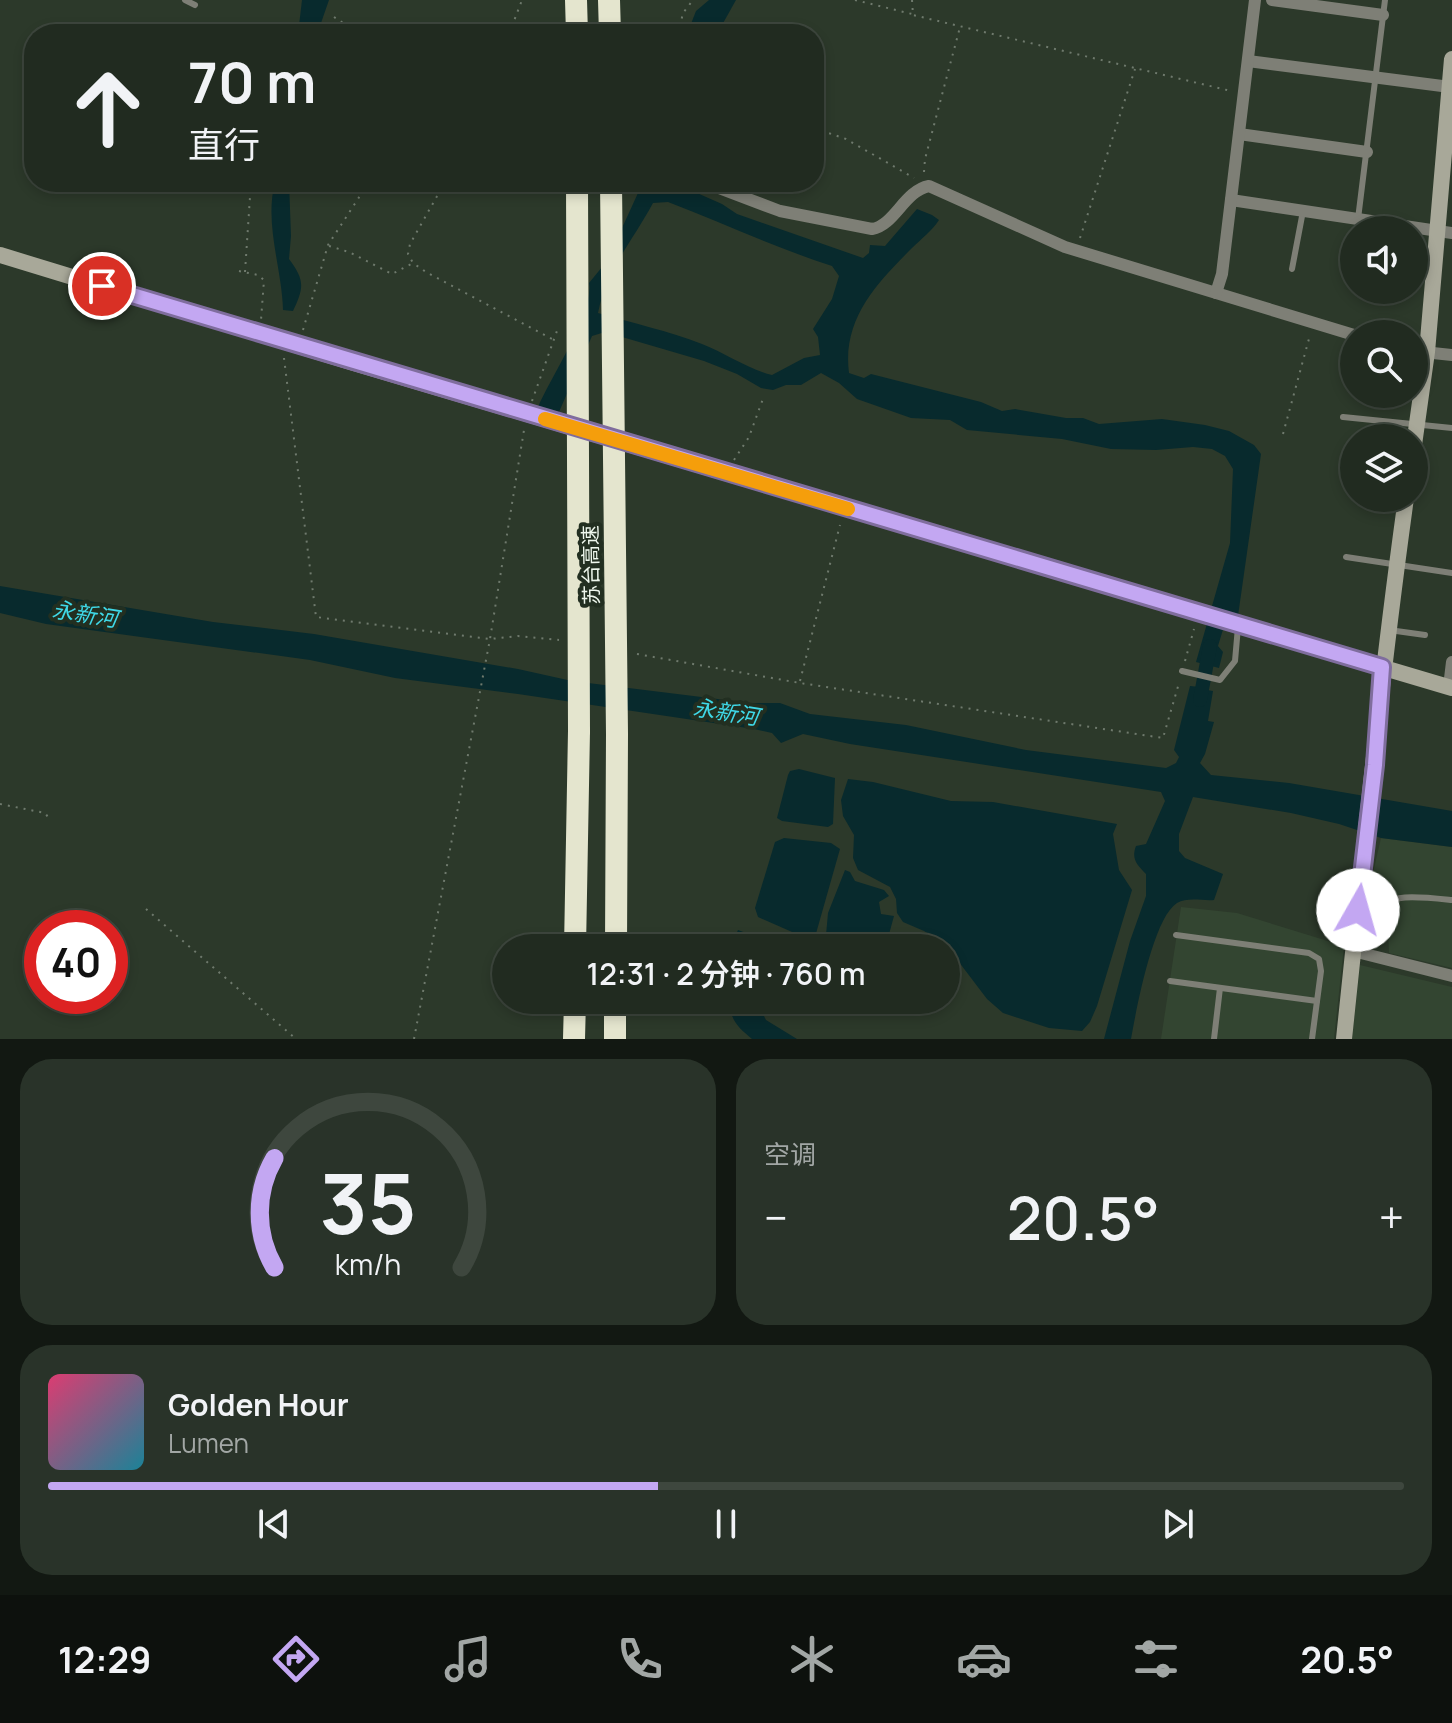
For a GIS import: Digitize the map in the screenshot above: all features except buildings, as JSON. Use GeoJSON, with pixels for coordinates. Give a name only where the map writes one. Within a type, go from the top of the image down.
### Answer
{"type":"FeatureCollection","features":[{"type":"Feature","properties":{"kind":"highway"},"geometry":{"type":"LineString","coordinates":[[576,0],[577,24]]}},
{"type":"Feature","properties":{"kind":"highway"},"geometry":{"type":"LineString","coordinates":[[609,0],[610,24]]}},
{"type":"Feature","properties":{"kind":"highway","name":"苏台高速"},"geometry":{"type":"LineString","coordinates":[[575,934],[579,731],[577,192]]}},
{"type":"Feature","properties":{"kind":"highway","name":"苏台高速"},"geometry":{"type":"LineString","coordinates":[[611,192],[616,934]]}},
{"type":"Feature","properties":{"kind":"highway"},"geometry":{"type":"LineString","coordinates":[[574,1039],[575,1014]]}},
{"type":"Feature","properties":{"kind":"highway"},"geometry":{"type":"LineString","coordinates":[[615,1014],[615,1039]]}},
{"type":"Feature","properties":{"kind":"street"},"geometry":{"type":"LineString","coordinates":[[1216,293],[1222,274],[1255,0]]}},
{"type":"Feature","properties":{"kind":"street"},"geometry":{"type":"LineString","coordinates":[[1272,0],[1383,15]]}},
{"type":"Feature","properties":{"kind":"street"},"geometry":{"type":"LineString","coordinates":[[1427,320],[1445,232],[1452,59]]}},
{"type":"Feature","properties":{"kind":"street"},"geometry":{"type":"LineString","coordinates":[[1248,61],[1376,77],[1450,92]]}},
{"type":"Feature","properties":{"kind":"street"},"geometry":{"type":"LineString","coordinates":[[1239,134],[1367,152]]}},
{"type":"Feature","properties":{"kind":"street"},"geometry":{"type":"LineString","coordinates":[[730,192],[780,211],[872,229],[881,228],[911,195],[921,187],[929,186],[1078,251],[1340,330]]}},
{"type":"Feature","properties":{"kind":"street"},"geometry":{"type":"LineString","coordinates":[[1231,200],[1340,216]]}},
{"type":"Feature","properties":{"kind":"street"},"geometry":{"type":"LineString","coordinates":[[0,255],[1450,688],[1452,662]]}},
{"type":"Feature","properties":{"kind":"street"},"geometry":{"type":"LineString","coordinates":[[1428,352],[1452,355]]}},
{"type":"Feature","properties":{"kind":"street"},"geometry":{"type":"LineString","coordinates":[[1344,1039],[1375,765],[1382,667],[1404,512]]}},
{"type":"Feature","properties":{"kind":"street"},"geometry":{"type":"LineString","coordinates":[[1353,951],[1452,976]]}},
{"type":"Feature","properties":{"kind":"lane"},"geometry":{"type":"LineString","coordinates":[[185,0],[195,5]]}},
{"type":"Feature","properties":{"kind":"lane"},"geometry":{"type":"LineString","coordinates":[[1358,216],[1385,0]]}},
{"type":"Feature","properties":{"kind":"lane"},"geometry":{"type":"LineString","coordinates":[[1292,269],[1303,211]]}},
{"type":"Feature","properties":{"kind":"lane"},"geometry":{"type":"LineString","coordinates":[[1343,417],[1408,424]]}},
{"type":"Feature","properties":{"kind":"lane"},"geometry":{"type":"LineString","coordinates":[[1428,426],[1452,428]]}},
{"type":"Feature","properties":{"kind":"lane"},"geometry":{"type":"LineString","coordinates":[[1346,557],[1452,573]]}},
{"type":"Feature","properties":{"kind":"lane"},"geometry":{"type":"LineString","coordinates":[[1182,671],[1220,680],[1235,661],[1238,624]]}},
{"type":"Feature","properties":{"kind":"lane"},"geometry":{"type":"LineString","coordinates":[[1388,630],[1425,635]]}},
{"type":"Feature","properties":{"kind":"lane"},"geometry":{"type":"LineString","coordinates":[[1358,910],[1388,898],[1408,895],[1452,900]]}},
{"type":"Feature","properties":{"kind":"lane"},"geometry":{"type":"LineString","coordinates":[[1176,935],[1309,953],[1319,959],[1321,971],[1312,1039]]}},
{"type":"Feature","properties":{"kind":"lane"},"geometry":{"type":"LineString","coordinates":[[1170,981],[1317,1001]]}},
{"type":"Feature","properties":{"kind":"lane"},"geometry":{"type":"LineString","coordinates":[[1214,1039],[1220,988]]}},
{"type":"Feature","properties":{"kind":"path"},"geometry":{"type":"LineString","coordinates":[[513,24],[522,0]]}},
{"type":"Feature","properties":{"kind":"path"},"geometry":{"type":"LineString","coordinates":[[680,24],[683,13],[693,0]]}},
{"type":"Feature","properties":{"kind":"path"},"geometry":{"type":"LineString","coordinates":[[855,0],[1244,94]]}},
{"type":"Feature","properties":{"kind":"path"},"geometry":{"type":"LineString","coordinates":[[912,0],[913,15]]}},
{"type":"Feature","properties":{"kind":"path"},"geometry":{"type":"LineString","coordinates":[[334,17],[345,24]]}},
{"type":"Feature","properties":{"kind":"path"},"geometry":{"type":"LineString","coordinates":[[929,186],[924,173],[925,159],[960,26]]}},
{"type":"Feature","properties":{"kind":"path"},"geometry":{"type":"LineString","coordinates":[[1078,251],[1082,227],[1136,68]]}},
{"type":"Feature","properties":{"kind":"path"},"geometry":{"type":"LineString","coordinates":[[824,131],[846,139],[929,186]]}},
{"type":"Feature","properties":{"kind":"path"},"geometry":{"type":"LineString","coordinates":[[245,272],[250,192]]}},
{"type":"Feature","properties":{"kind":"path"},"geometry":{"type":"LineString","coordinates":[[362,192],[328,245],[290,344],[316,617],[490,639],[541,637],[572,642]]}},
{"type":"Feature","properties":{"kind":"path"},"geometry":{"type":"LineString","coordinates":[[439,192],[410,244],[408,254],[413,263],[456,290],[552,339]]}},
{"type":"Feature","properties":{"kind":"path"},"geometry":{"type":"LineString","coordinates":[[328,245],[392,274],[413,263]]}},
{"type":"Feature","properties":{"kind":"path"},"geometry":{"type":"LineString","coordinates":[[239,271],[258,275],[264,280],[260,334]]}},
{"type":"Feature","properties":{"kind":"path"},"geometry":{"type":"LineString","coordinates":[[1283,434],[1314,322]]}},
{"type":"Feature","properties":{"kind":"path"},"geometry":{"type":"LineString","coordinates":[[728,474],[735,455],[749,437],[764,396]]}},
{"type":"Feature","properties":{"kind":"path"},"geometry":{"type":"LineString","coordinates":[[414,1039],[488,651],[527,414]]}},
{"type":"Feature","properties":{"kind":"path"},"geometry":{"type":"LineString","coordinates":[[800,683],[845,508]]}},
{"type":"Feature","properties":{"kind":"path"},"geometry":{"type":"LineString","coordinates":[[633,653],[800,683],[1163,738],[1202,613]]}},
{"type":"Feature","properties":{"kind":"path"},"geometry":{"type":"LineString","coordinates":[[0,804],[45,813],[51,821]]}},
{"type":"Feature","properties":{"kind":"path"},"geometry":{"type":"LineString","coordinates":[[146,909],[296,1039]]}},
{"type":"Feature","properties":{"kind":"shaded area"},"geometry":{"type":"Polygon","coordinates":[[[1381,838],[1452,847],[1452,968],[1389,953],[1387,907],[1373,873],[1381,838]]]}},
{"type":"Feature","properties":{"kind":"shaded area"},"geometry":{"type":"Polygon","coordinates":[[[1181,907],[1237,913],[1344,946],[1334,1039],[1161,1039],[1181,907]]]}},
{"type":"Feature","properties":{"kind":"shaded area"},"geometry":{"type":"Polygon","coordinates":[[[1360,965],[1452,987],[1452,1039],[1352,1039],[1360,965]]]}},
{"type":"Feature","properties":{"kind":"water"},"geometry":{"type":"Polygon","coordinates":[[[302,0],[329,0],[320,24],[299,24],[302,0]]]}},
{"type":"Feature","properties":{"kind":"water"},"geometry":{"type":"Polygon","coordinates":[[[709,0],[736,0],[723,24],[691,24],[696,11],[709,0]]]}},
{"type":"Feature","properties":{"kind":"water"},"geometry":{"type":"Polygon","coordinates":[[[273,192],[289,192],[289,259],[301,284],[293,311],[283,310],[272,230],[273,192]]]}},
{"type":"Feature","properties":{"kind":"water"},"geometry":{"type":"Polygon","coordinates":[[[638,192],[695,192],[737,214],[863,258],[869,253],[870,245],[885,246],[917,209],[932,215],[939,220],[936,224],[886,275],[865,303],[851,336],[849,373],[864,378],[871,374],[981,402],[1002,411],[1015,409],[1083,418],[1099,424],[1162,419],[1205,425],[1229,431],[1254,445],[1261,454],[1238,616],[1228,613],[1218,646],[1223,652],[1219,668],[1196,662],[1230,543],[1233,469],[1225,456],[1212,449],[1193,447],[1111,449],[1062,439],[967,430],[950,420],[911,418],[857,399],[839,383],[821,373],[801,385],[786,385],[773,390],[761,388],[704,361],[605,332],[592,336],[559,412],[538,407],[585,310],[589,283],[607,261],[638,192]],[[668,202],[653,203],[607,283],[598,313],[689,339],[772,375],[804,358],[820,355],[818,337],[813,329],[832,299],[839,276],[832,266],[668,202]]]}},
{"type":"Feature","properties":{"kind":"water","name":"永新河"},"geometry":{"type":"Polygon","coordinates":[[[0,586],[213,622],[314,634],[572,681],[750,703],[780,703],[810,714],[906,725],[1026,750],[1166,768],[1176,763],[1179,757],[1174,750],[1190,686],[1200,687],[1202,682],[1207,684],[1207,690],[1213,691],[1208,721],[1214,722],[1200,763],[1211,775],[1289,783],[1452,811],[1452,847],[1381,838],[1291,813],[1193,797],[1179,834],[1179,851],[1185,858],[1223,874],[1214,900],[1181,901],[1168,912],[1153,945],[1131,1039],[1104,1039],[1130,941],[1146,896],[1146,874],[1136,862],[1136,846],[1146,844],[1165,801],[1161,792],[803,734],[781,743],[772,733],[754,729],[395,678],[310,660],[46,624],[0,613],[0,586]]]}},
{"type":"Feature","properties":{"kind":"water"},"geometry":{"type":"Polygon","coordinates":[[[799,769],[835,778],[833,824],[828,827],[777,818],[788,775],[790,771],[799,769]]]}},
{"type":"Feature","properties":{"kind":"water"},"geometry":{"type":"Polygon","coordinates":[[[848,779],[951,801],[993,802],[1117,824],[1113,834],[1119,870],[1132,890],[1097,1006],[1082,1031],[1049,1028],[1003,1013],[987,999],[960,963],[960,934],[929,934],[903,922],[897,913],[896,899],[890,887],[858,870],[853,858],[854,835],[843,816],[841,800],[848,779]]]}},
{"type":"Feature","properties":{"kind":"water"},"geometry":{"type":"Polygon","coordinates":[[[784,838],[831,843],[840,849],[816,934],[797,934],[758,917],[755,908],[775,842],[784,838]]]}},
{"type":"Feature","properties":{"kind":"water"},"geometry":{"type":"Polygon","coordinates":[[[845,870],[855,881],[884,890],[889,896],[879,902],[881,914],[894,916],[889,934],[826,934],[828,913],[845,870]]]}},
{"type":"Feature","properties":{"kind":"water"},"geometry":{"type":"Polygon","coordinates":[[[732,1014],[763,1014],[766,1020],[797,1039],[752,1039],[732,1014]]]}},
{"type":"Feature","properties":{"kind":"waterway"},"geometry":{"type":"LineString","coordinates":[[1200,700],[1210,646]]}},
{"type":"Feature","properties":{"kind":"slow traffic"},"geometry":{"type":"LineString","coordinates":[[545,419],[848,509]]}},
{"type":"Feature","properties":{"kind":"route"},"geometry":{"type":"LineString","coordinates":[[102,286],[1382,667],[1375,765],[1358,910]]}}]}
